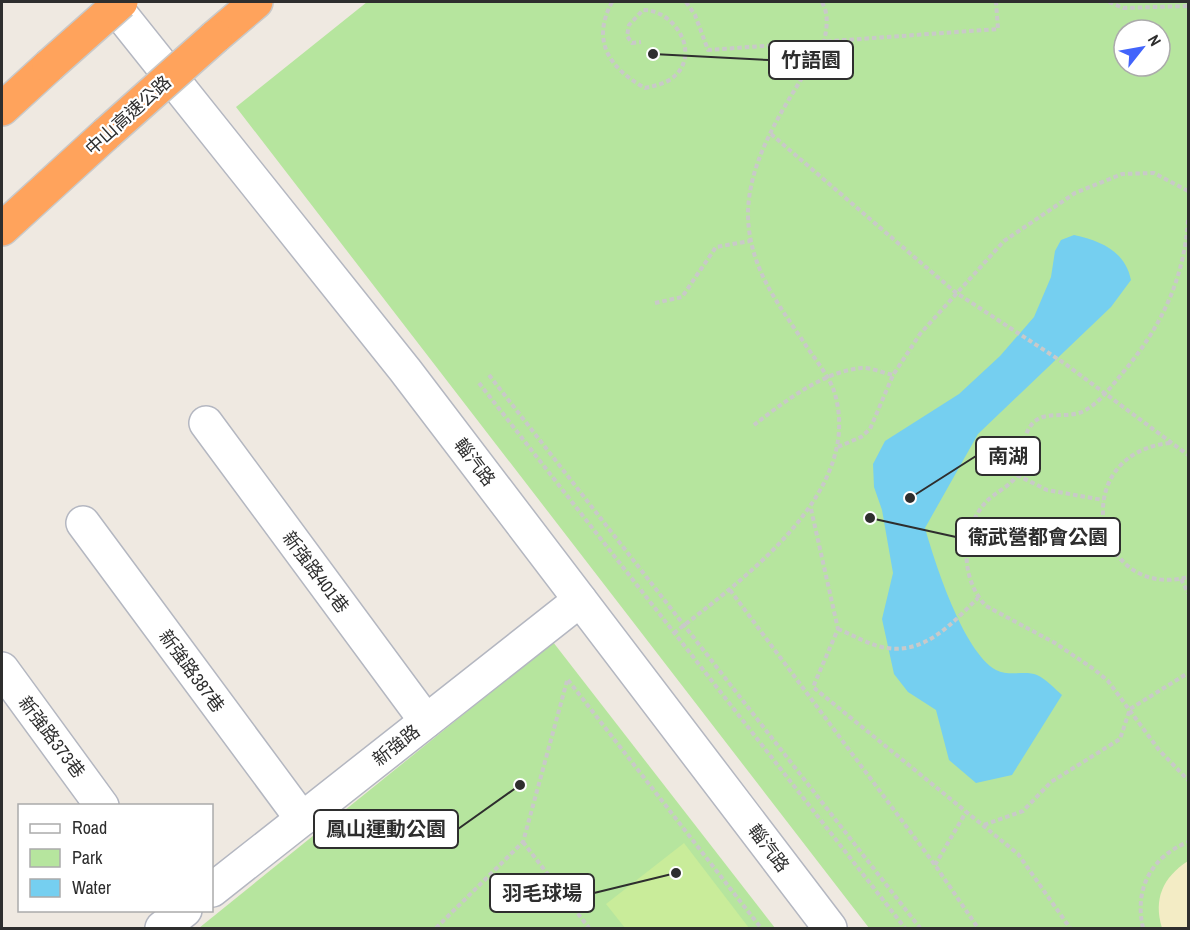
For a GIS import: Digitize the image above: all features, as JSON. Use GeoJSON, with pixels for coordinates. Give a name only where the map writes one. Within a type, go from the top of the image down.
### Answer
{"type":"FeatureCollection","features":[{"type":"Feature","properties":{"kind":"highway"},"geometry":{"type":"LineString","coordinates":[[2,110],[121,2]]}},
{"type":"Feature","properties":{"kind":"highway","name":"中山高速公路"},"geometry":{"type":"LineString","coordinates":[[2,229],[256,2]]}},
{"type":"Feature","properties":{"kind":"street","name":"輜汽路"},"geometry":{"type":"LineString","coordinates":[[111,2],[405,370],[830,928]]}},
{"type":"Feature","properties":{"kind":"street","name":"新強路401巷"},"geometry":{"type":"LineString","coordinates":[[206,423],[426,721]]}},
{"type":"Feature","properties":{"kind":"street","name":"新強路387巷"},"geometry":{"type":"LineString","coordinates":[[83,523],[302,819]]}},
{"type":"Feature","properties":{"kind":"street","name":"新強路"},"geometry":{"type":"LineString","coordinates":[[213,889],[580,600]]}},
{"type":"Feature","properties":{"kind":"street","name":"新強路373巷"},"geometry":{"type":"LineString","coordinates":[[2,669],[101,804]]}},
{"type":"Feature","properties":{"kind":"path"},"geometry":{"type":"LineString","coordinates":[[612,2],[604,20],[603,37],[608,57],[624,76],[645,88],[673,77],[683,62],[686,44],[679,28],[656,10],[643,10],[628,25],[627,36],[632,43],[641,42]]}},
{"type":"Feature","properties":{"kind":"path"},"geometry":{"type":"LineString","coordinates":[[686,2],[695,15],[708,50],[998,29],[996,2]]}},
{"type":"Feature","properties":{"kind":"path"},"geometry":{"type":"LineString","coordinates":[[674,633],[730,590],[811,509],[838,447],[839,416],[834,391],[763,281],[750,242],[748,213],[751,186],[771,134],[824,42],[828,25],[826,10],[822,2]]}},
{"type":"Feature","properties":{"kind":"path"},"geometry":{"type":"LineString","coordinates":[[1108,2],[1123,8],[1188,6]]}},
{"type":"Feature","properties":{"kind":"path"},"geometry":{"type":"LineString","coordinates":[[771,134],[955,292],[999,318],[1064,363],[1188,454]]}},
{"type":"Feature","properties":{"kind":"path"},"geometry":{"type":"LineString","coordinates":[[838,447],[861,437],[870,429],[892,375],[920,334],[955,292],[1004,241],[1075,193],[1122,174],[1154,173],[1188,191]]}},
{"type":"Feature","properties":{"kind":"path"},"geometry":{"type":"LineString","coordinates":[[1188,220],[1179,278],[1168,306],[1142,350],[1104,394],[1085,410],[1076,415],[1037,418],[1027,430],[1017,475],[986,501],[971,527],[966,557],[972,586],[978,598],[986,606],[1055,643],[1095,670],[1130,709],[1160,750],[1188,780]]}},
{"type":"Feature","properties":{"kind":"path"},"geometry":{"type":"LineString","coordinates":[[655,303],[682,297],[716,247],[750,242]]}},
{"type":"Feature","properties":{"kind":"path"},"geometry":{"type":"LineString","coordinates":[[754,425],[797,392],[828,379],[862,367],[892,375]]}},
{"type":"Feature","properties":{"kind":"path"},"geometry":{"type":"LineString","coordinates":[[489,375],[920,928]]}},
{"type":"Feature","properties":{"kind":"path"},"geometry":{"type":"LineString","coordinates":[[479,383],[905,928]]}},
{"type":"Feature","properties":{"kind":"path"},"geometry":{"type":"LineString","coordinates":[[1170,443],[1149,447],[1130,456],[1109,480],[1103,500],[1105,532],[1122,560],[1149,577],[1181,579],[1188,577]]}},
{"type":"Feature","properties":{"kind":"path"},"geometry":{"type":"LineString","coordinates":[[1017,475],[1047,490],[1103,500]]}},
{"type":"Feature","properties":{"kind":"path"},"geometry":{"type":"LineString","coordinates":[[811,509],[838,629],[813,687],[1018,854],[1070,928]]}},
{"type":"Feature","properties":{"kind":"path"},"geometry":{"type":"LineString","coordinates":[[1181,579],[1188,593]]}},
{"type":"Feature","properties":{"kind":"path"},"geometry":{"type":"LineString","coordinates":[[730,590],[935,865],[978,928]]}},
{"type":"Feature","properties":{"kind":"path"},"geometry":{"type":"LineString","coordinates":[[838,629],[887,648],[917,645],[943,632],[978,598]]}},
{"type":"Feature","properties":{"kind":"path"},"geometry":{"type":"LineString","coordinates":[[983,826],[1023,811],[1051,782],[1120,739],[1130,709],[1188,673]]}},
{"type":"Feature","properties":{"kind":"path"},"geometry":{"type":"LineString","coordinates":[[436,928],[523,842],[568,680],[761,928]]}},
{"type":"Feature","properties":{"kind":"path"},"geometry":{"type":"LineString","coordinates":[[935,865],[966,812]]}},
{"type":"Feature","properties":{"kind":"path"},"geometry":{"type":"LineString","coordinates":[[523,842],[589,928]]}},
{"type":"Feature","properties":{"kind":"path"},"geometry":{"type":"LineString","coordinates":[[1143,928],[1139,912],[1142,889],[1151,868],[1167,852],[1188,842]]}},
{"type":"Feature","properties":{"kind":"green space"},"geometry":{"type":"Polygon","coordinates":[[[367,2],[1188,2],[1188,928],[869,928],[236,107],[367,2]]]}},
{"type":"Feature","properties":{"kind":"green space"},"geometry":{"type":"Polygon","coordinates":[[[553,642],[775,928],[199,928],[553,642]]]}},
{"type":"Feature","properties":{"kind":"green space"},"geometry":{"type":"Polygon","coordinates":[[[684,843],[749,928],[625,928],[606,904],[684,843]]]}},
{"type":"Feature","properties":{"kind":"sand"},"geometry":{"type":"Polygon","coordinates":[[[1188,861],[1188,928],[1162,928],[1159,908],[1162,890],[1172,874],[1188,861]]]}},
{"type":"Feature","properties":{"kind":"water"},"geometry":{"type":"Polygon","coordinates":[[[1074,235],[1093,240],[1110,249],[1123,262],[1131,280],[1111,307],[978,434],[925,528],[952,605],[972,645],[984,660],[1001,672],[1037,675],[1062,695],[1012,775],[976,783],[949,760],[936,710],[908,692],[894,674],[882,619],[893,573],[882,510],[874,487],[873,464],[885,441],[959,394],[1000,356],[1034,317],[1051,277],[1055,251],[1061,240],[1074,235]]]}},
{"type":"Feature","properties":{"kind":"place","name":"竹語園"},"geometry":{"type":"Point","coordinates":[653,54]}},
{"type":"Feature","properties":{"kind":"place","name":"南湖"},"geometry":{"type":"Point","coordinates":[910,498]}},
{"type":"Feature","properties":{"kind":"place","name":"衛武營都會公園"},"geometry":{"type":"Point","coordinates":[870,518]}},
{"type":"Feature","properties":{"kind":"place","name":"鳳山運動公園"},"geometry":{"type":"Point","coordinates":[520,785]}},
{"type":"Feature","properties":{"kind":"place","name":"羽毛球場"},"geometry":{"type":"Point","coordinates":[676,873]}}]}
